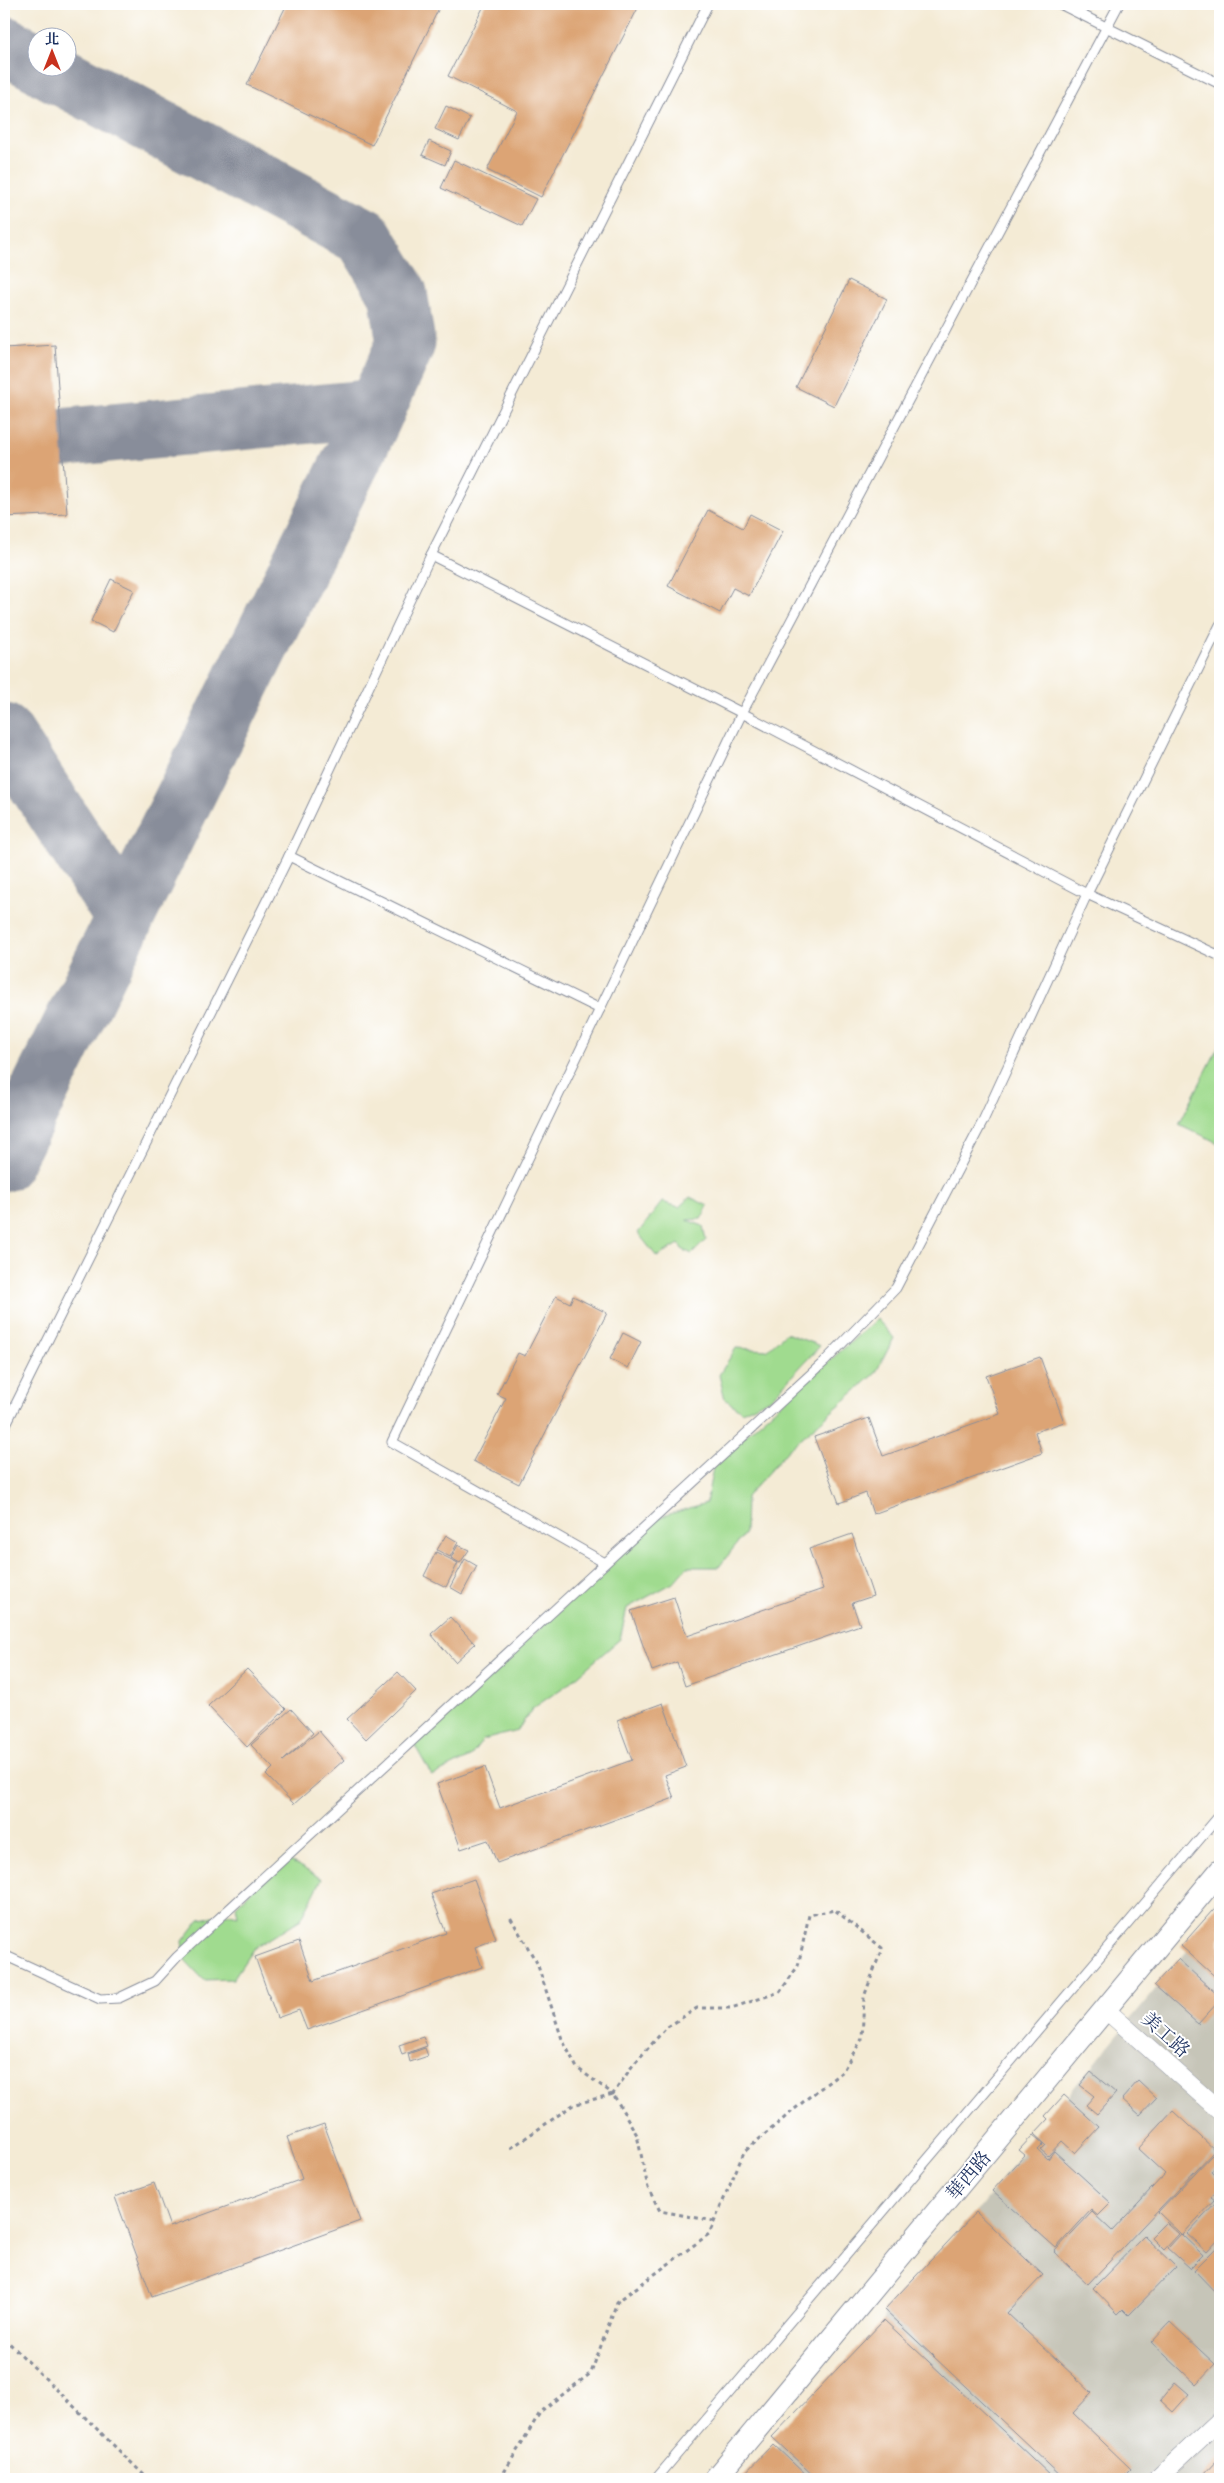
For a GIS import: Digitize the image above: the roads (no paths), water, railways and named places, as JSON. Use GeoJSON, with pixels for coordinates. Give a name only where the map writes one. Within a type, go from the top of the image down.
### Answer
{"type":"FeatureCollection","features":[{"type":"Feature","properties":{"kind":"street","name":"華西路"},"geometry":{"type":"LineString","coordinates":[[715,2479],[1220,1871]]}},
{"type":"Feature","properties":{"kind":"street","name":"美工路"},"geometry":{"type":"LineString","coordinates":[[1105,2009],[1220,2111]]}},
{"type":"Feature","properties":{"kind":"street"},"geometry":{"type":"LineString","coordinates":[[1158,2479],[1220,2420]]}},
{"type":"Feature","properties":{"kind":"lane"},"geometry":{"type":"LineString","coordinates":[[4,1428],[289,856],[431,555],[708,4]]}},
{"type":"Feature","properties":{"kind":"lane"},"geometry":{"type":"LineString","coordinates":[[1060,4],[1220,84]]}},
{"type":"Feature","properties":{"kind":"lane"},"geometry":{"type":"LineString","coordinates":[[605,1563],[392,1442],[742,713],[1119,4]]}},
{"type":"Feature","properties":{"kind":"lane"},"geometry":{"type":"LineString","coordinates":[[431,555],[742,713],[1088,894],[1220,956]]}},
{"type":"Feature","properties":{"kind":"lane"},"geometry":{"type":"LineString","coordinates":[[4,1955],[100,1999],[119,1998],[155,1981],[184,1950],[824,1362],[896,1288],[982,1123],[1088,894],[1220,625]]}},
{"type":"Feature","properties":{"kind":"lane"},"geometry":{"type":"LineString","coordinates":[[289,856],[600,1009]]}},
{"type":"Feature","properties":{"kind":"lane"},"geometry":{"type":"LineString","coordinates":[[656,2479],[1220,1815]]}}]}
